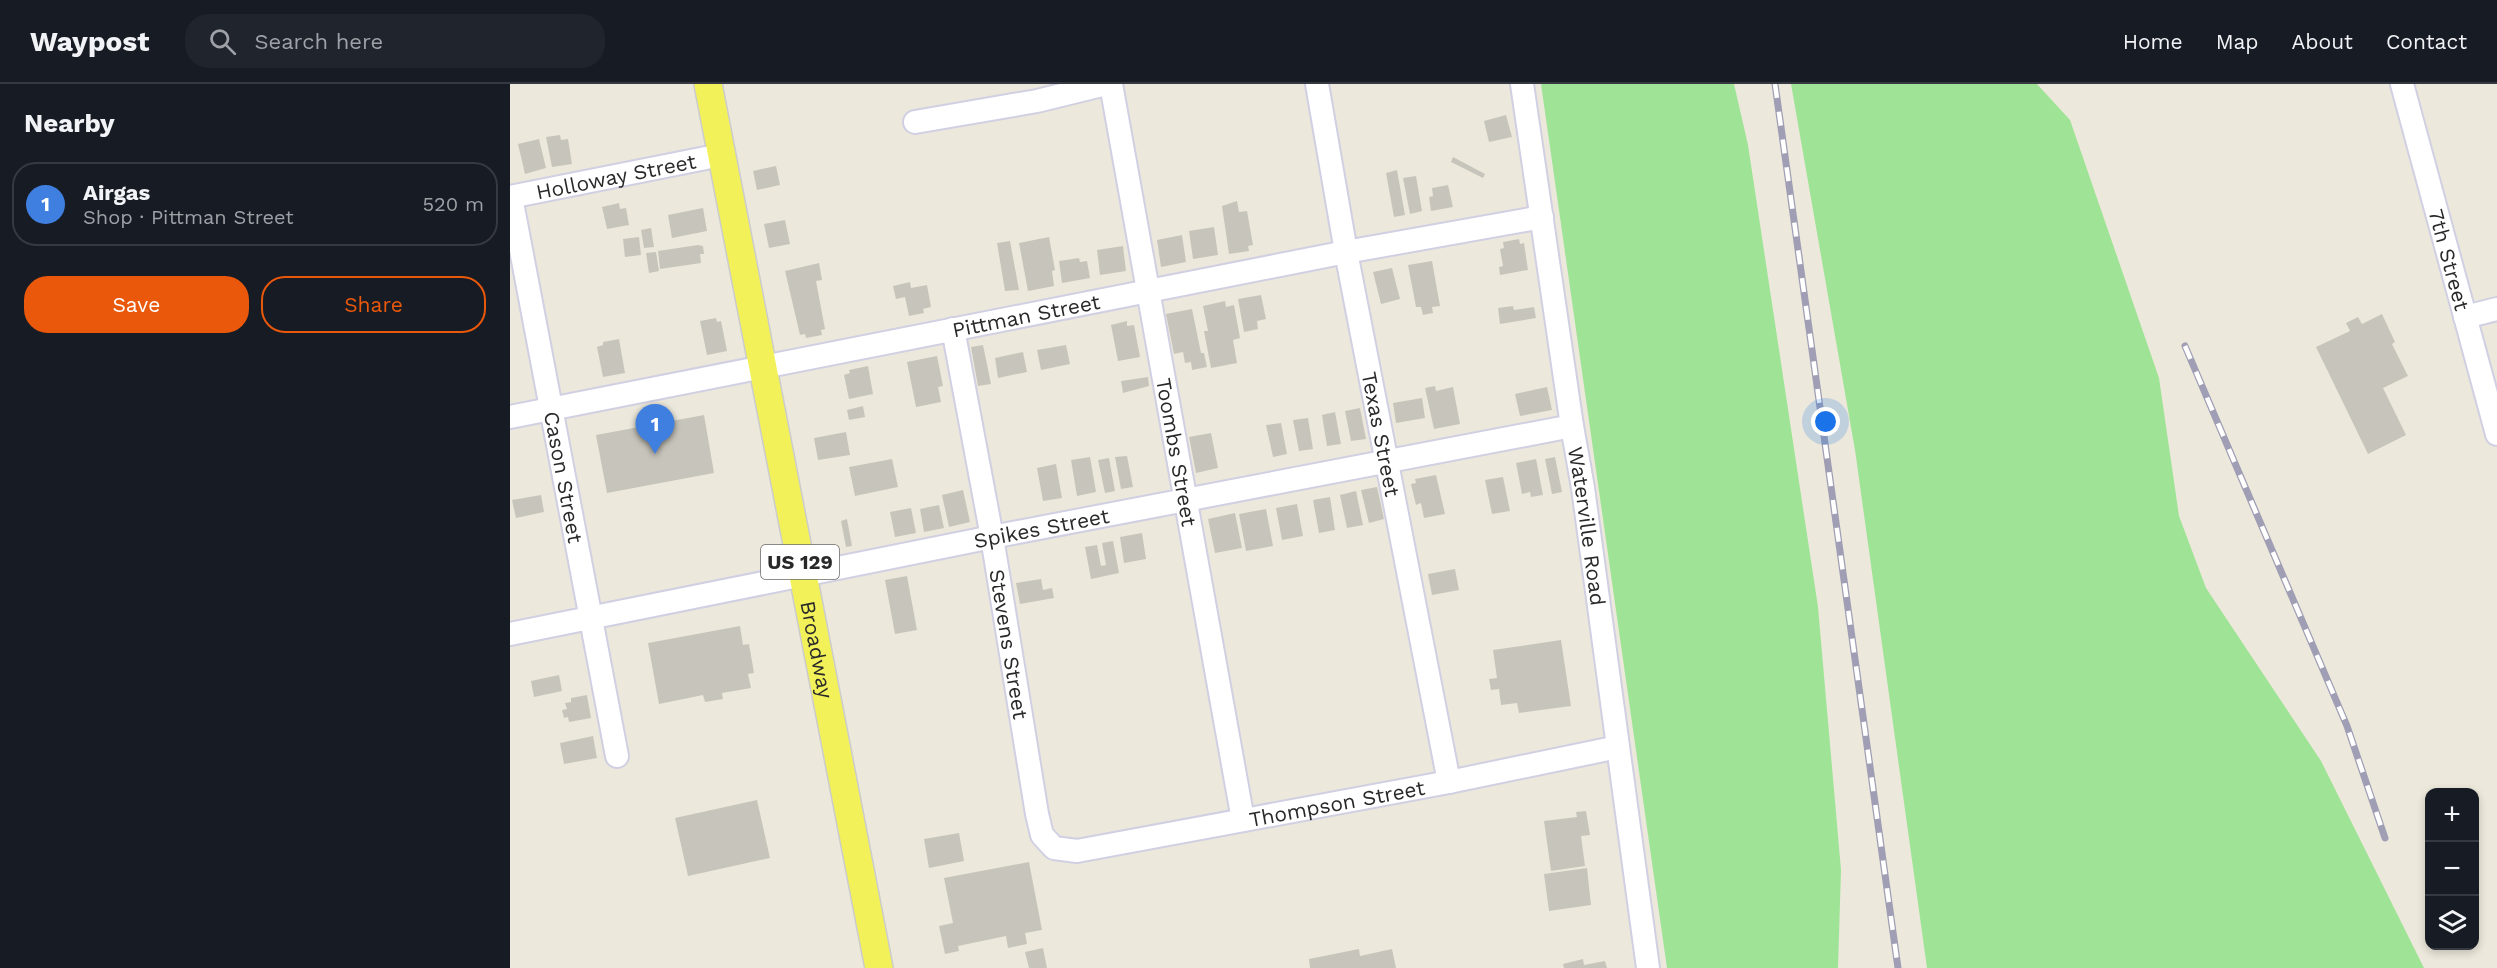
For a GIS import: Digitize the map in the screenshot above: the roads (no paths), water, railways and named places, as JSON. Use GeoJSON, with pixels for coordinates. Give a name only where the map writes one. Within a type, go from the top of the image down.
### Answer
{"type":"FeatureCollection","features":[{"type":"Feature","properties":{"kind":"main road","name":"US 129"},"geometry":{"type":"LineString","coordinates":[[708,84],[720,156]]}},
{"type":"Feature","properties":{"kind":"main road","name":"Broadway"},"geometry":{"type":"LineString","coordinates":[[720,156],[879,968]]}},
{"type":"Feature","properties":{"kind":"street"},"geometry":{"type":"LineString","coordinates":[[915,122],[1037,101],[1106,84]]}},
{"type":"Feature","properties":{"kind":"street","name":"Toombs Street"},"geometry":{"type":"LineString","coordinates":[[1111,84],[1243,820]]}},
{"type":"Feature","properties":{"kind":"street","name":"Texas Street"},"geometry":{"type":"LineString","coordinates":[[1317,84],[1346,252],[1449,782]]}},
{"type":"Feature","properties":{"kind":"street","name":"Waterville Road"},"geometry":{"type":"LineString","coordinates":[[1522,84],[1583,488],[1648,968]]}},
{"type":"Feature","properties":{"kind":"street","name":"7th Street"},"geometry":{"type":"LineString","coordinates":[[2403,84],[2497,434]]}},
{"type":"Feature","properties":{"kind":"street","name":"Holloway Street"},"geometry":{"type":"LineString","coordinates":[[511,197],[720,156]]}},
{"type":"Feature","properties":{"kind":"street","name":"Cason Street"},"geometry":{"type":"LineString","coordinates":[[511,197],[617,756]]}},
{"type":"Feature","properties":{"kind":"street","name":"Pittman Street"},"geometry":{"type":"LineString","coordinates":[[510,417],[1346,252],[1542,217]]}},
{"type":"Feature","properties":{"kind":"street"},"geometry":{"type":"LineString","coordinates":[[2465,317],[2497,309]]}},
{"type":"Feature","properties":{"kind":"street","name":"Stevens Street"},"geometry":{"type":"LineString","coordinates":[[953,329],[992,537],[1037,814],[1042,835],[1053,848]]}},
{"type":"Feature","properties":{"kind":"street","name":"Spikes Street"},"geometry":{"type":"LineString","coordinates":[[510,634],[992,537],[1572,426]]}},
{"type":"Feature","properties":{"kind":"street","name":"Thompson Street"},"geometry":{"type":"LineString","coordinates":[[1053,848],[1077,851],[1449,782],[1618,747]]}},
{"type":"Feature","properties":{"kind":"railway"},"geometry":{"type":"LineString","coordinates":[[1775,84],[1898,968]]}},
{"type":"Feature","properties":{"kind":"railway"},"geometry":{"type":"LineString","coordinates":[[2185,346],[2347,726],[2385,838]]}},
{"type":"Feature","properties":{"kind":"place","name":"Airgas"},"geometry":{"type":"Point","coordinates":[655,454]}}]}
